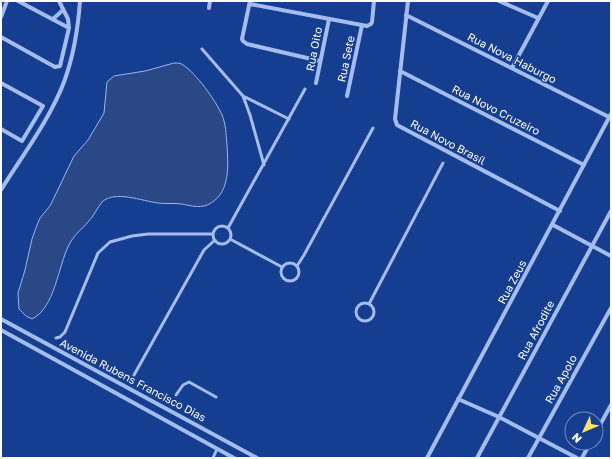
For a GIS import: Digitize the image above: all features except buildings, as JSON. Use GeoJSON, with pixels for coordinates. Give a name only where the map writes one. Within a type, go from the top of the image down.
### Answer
{"type":"FeatureCollection","features":[{"type":"Feature","properties":{"kind":"street"},"geometry":{"type":"LineString","coordinates":[[1,17],[7,1]]}},
{"type":"Feature","properties":{"kind":"street"},"geometry":{"type":"LineString","coordinates":[[18,1],[69,28]]}},
{"type":"Feature","properties":{"kind":"street"},"geometry":{"type":"LineString","coordinates":[[1,37],[55,67],[60,66],[69,28],[68,19],[59,1]]}},
{"type":"Feature","properties":{"kind":"street"},"geometry":{"type":"LineString","coordinates":[[1,190],[47,117],[64,83],[75,47],[80,1]]}},
{"type":"Feature","properties":{"kind":"street"},"geometry":{"type":"LineString","coordinates":[[209,8],[210,1]]}},
{"type":"Feature","properties":{"kind":"street"},"geometry":{"type":"LineString","coordinates":[[320,61],[247,44],[242,41],[250,2],[369,26],[372,22],[374,1]]}},
{"type":"Feature","properties":{"kind":"street","name":"Rua Novo Brasíl"},"geometry":{"type":"LineString","coordinates":[[408,1],[395,119],[397,125],[560,211]]}},
{"type":"Feature","properties":{"kind":"street"},"geometry":{"type":"LineString","coordinates":[[499,1],[538,18]]}},
{"type":"Feature","properties":{"kind":"street"},"geometry":{"type":"LineString","coordinates":[[512,68],[548,1]]}},
{"type":"Feature","properties":{"kind":"street"},"geometry":{"type":"LineString","coordinates":[[53,19],[63,10]]}},
{"type":"Feature","properties":{"kind":"street","name":"Rua Nova Haburgo"},"geometry":{"type":"LineString","coordinates":[[406,15],[610,116]]}},
{"type":"Feature","properties":{"kind":"street","name":"Rua Oito"},"geometry":{"type":"LineString","coordinates":[[316,83],[329,19]]}},
{"type":"Feature","properties":{"kind":"street","name":"Rua Sete"},"geometry":{"type":"LineString","coordinates":[[348,96],[362,25]]}},
{"type":"Feature","properties":{"kind":"street","name":"Rua Novo Cruzeiro"},"geometry":{"type":"LineString","coordinates":[[400,71],[584,165]]}},
{"type":"Feature","properties":{"kind":"street"},"geometry":{"type":"LineString","coordinates":[[1,83],[43,106],[22,141],[1,129]]}},
{"type":"Feature","properties":{"kind":"street","name":"Rua Zeus"},"geometry":{"type":"LineString","coordinates":[[427,458],[610,116]]}},
{"type":"Feature","properties":{"kind":"street","name":"Rua Afrodite"},"geometry":{"type":"LineString","coordinates":[[478,458],[611,211]]}},
{"type":"Feature","properties":{"kind":"street"},"geometry":{"type":"LineString","coordinates":[[553,225],[611,256]]}},
{"type":"Feature","properties":{"kind":"street","name":"Rua Apolo"},"geometry":{"type":"LineString","coordinates":[[528,458],[611,308]]}},
{"type":"Feature","properties":{"kind":"street","name":"Avenida Rubens Francisco Dias"},"geometry":{"type":"LineString","coordinates":[[1,319],[257,458]]}},
{"type":"Feature","properties":{"kind":"street","name":"Avenida Rubens Francisco Dias"},"geometry":{"type":"LineString","coordinates":[[1,330],[234,458]]}},
{"type":"Feature","properties":{"kind":"street"},"geometry":{"type":"LineString","coordinates":[[458,399],[499,417],[577,458]]}},
{"type":"Feature","properties":{"kind":"street"},"geometry":{"type":"LineString","coordinates":[[604,418],[611,405]]}},
{"type":"Feature","properties":{"kind":"lane"},"geometry":{"type":"LineString","coordinates":[[202,49],[243,96],[264,165]]}},
{"type":"Feature","properties":{"kind":"lane"},"geometry":{"type":"LineString","coordinates":[[228,228],[305,89]]}},
{"type":"Feature","properties":{"kind":"lane"},"geometry":{"type":"LineString","coordinates":[[243,96],[289,119]]}},
{"type":"Feature","properties":{"kind":"lane"},"geometry":{"type":"LineString","coordinates":[[297,266],[373,128]]}},
{"type":"Feature","properties":{"kind":"lane"},"geometry":{"type":"LineString","coordinates":[[369,304],[443,163]]}},
{"type":"Feature","properties":{"kind":"lane"},"geometry":{"type":"LineString","coordinates":[[220,225],[228,228],[231,233],[228,242],[221,244],[215,240],[212,234],[214,228],[220,225]]}},
{"type":"Feature","properties":{"kind":"lane"},"geometry":{"type":"LineString","coordinates":[[56,338],[60,337],[65,332],[98,253],[110,242],[132,236],[148,234],[212,234]]}},
{"type":"Feature","properties":{"kind":"lane"},"geometry":{"type":"LineString","coordinates":[[230,239],[282,267]]}},
{"type":"Feature","properties":{"kind":"lane"},"geometry":{"type":"LineString","coordinates":[[134,375],[204,250],[215,240]]}},
{"type":"Feature","properties":{"kind":"lane"},"geometry":{"type":"LineString","coordinates":[[290,262],[292,263],[297,266],[299,271],[298,276],[291,281],[283,277],[281,272],[282,267],[290,262]]}},
{"type":"Feature","properties":{"kind":"lane"},"geometry":{"type":"LineString","coordinates":[[361,304],[369,304],[374,311],[373,317],[368,320],[360,320],[356,316],[357,307],[361,304]]}},
{"type":"Feature","properties":{"kind":"lane"},"geometry":{"type":"LineString","coordinates":[[176,395],[183,385],[188,382],[216,397]]}},
{"type":"Feature","properties":{"kind":"lane"},"geometry":{"type":"LineString","coordinates":[[213,458],[217,449]]}},
{"type":"Feature","properties":{"kind":"water"},"geometry":{"type":"Polygon","coordinates":[[[174,63],[182,64],[194,74],[215,102],[223,118],[226,133],[228,168],[222,191],[211,203],[204,206],[158,203],[129,197],[114,197],[102,202],[90,220],[71,242],[65,254],[55,286],[46,306],[40,314],[32,319],[26,316],[19,309],[18,293],[32,239],[40,218],[50,206],[74,156],[88,140],[104,113],[107,82],[114,76],[145,71],[174,63]]]}}]}
